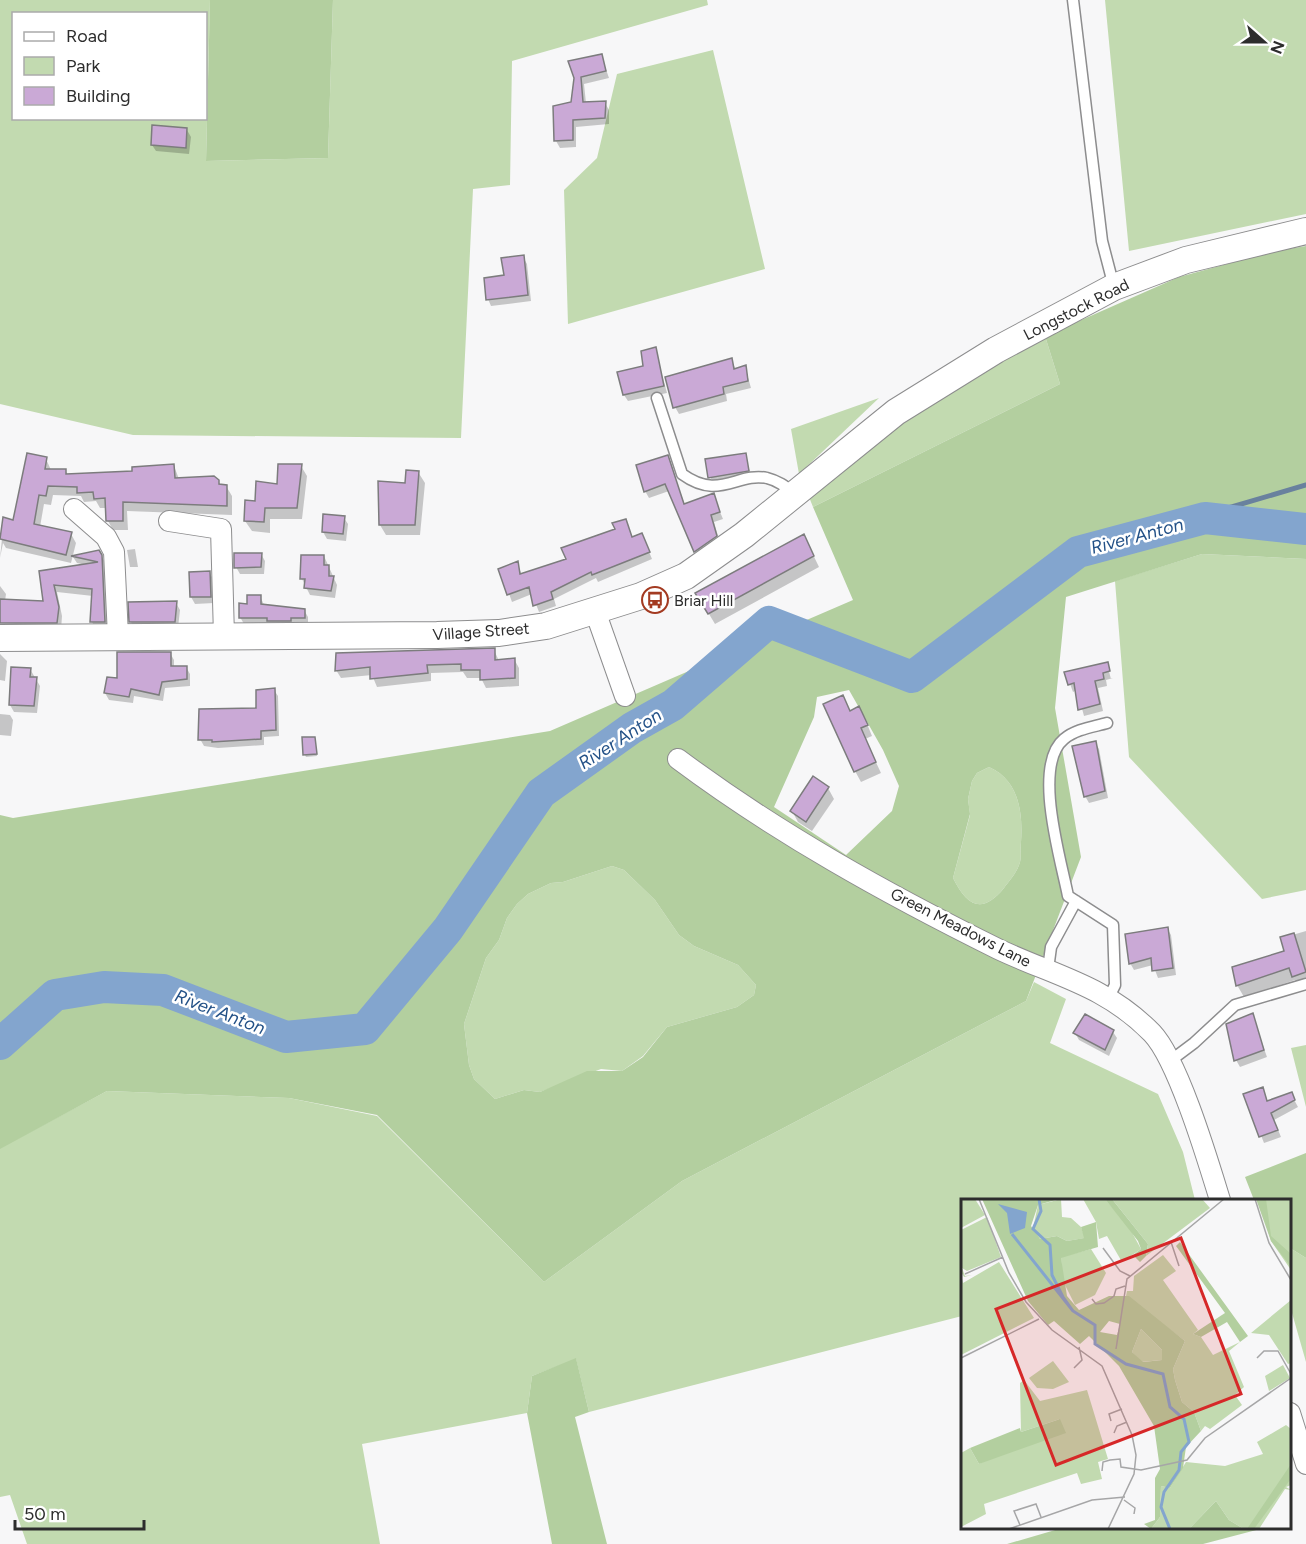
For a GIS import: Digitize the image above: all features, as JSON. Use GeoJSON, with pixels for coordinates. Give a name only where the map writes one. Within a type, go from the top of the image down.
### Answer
{"type":"FeatureCollection","features":[{"type":"Feature","properties":{"kind":"street","name":"Longstock Road"},"geometry":{"type":"LineString","coordinates":[[896,412],[996,350],[1114,287],[1186,260],[1306,231]]}},
{"type":"Feature","properties":{"kind":"street","name":"Village Street"},"geometry":{"type":"LineString","coordinates":[[0,638],[499,633],[546,626],[641,596],[686,576],[744,536],[896,412]]}},
{"type":"Feature","properties":{"kind":"street"},"geometry":{"type":"LineString","coordinates":[[74,509],[105,537],[114,552],[118,636]]}},
{"type":"Feature","properties":{"kind":"street"},"geometry":{"type":"LineString","coordinates":[[169,521],[221,529],[224,636]]}},
{"type":"Feature","properties":{"kind":"street"},"geometry":{"type":"LineString","coordinates":[[595,611],[625,696]]}},
{"type":"Feature","properties":{"kind":"street","name":"Green Meadows Lane"},"geometry":{"type":"LineString","coordinates":[[678,759],[733,800],[843,866],[999,949],[1109,996],[1153,1034],[1170,1061],[1220,1199]]}},
{"type":"Feature","properties":{"kind":"street"},"geometry":{"type":"LineString","coordinates":[[1291,1417],[1300,1457]]}},
{"type":"Feature","properties":{"kind":"lane"},"geometry":{"type":"LineString","coordinates":[[1073,0],[1102,241],[1114,287]]}},
{"type":"Feature","properties":{"kind":"lane"},"geometry":{"type":"LineString","coordinates":[[657,398],[682,474],[692,481],[722,486],[765,478],[781,483],[795,495]]}},
{"type":"Feature","properties":{"kind":"lane"},"geometry":{"type":"LineString","coordinates":[[1107,723],[1077,731],[1063,740],[1052,754],[1049,800],[1068,896],[1113,925],[1115,985],[1109,996]]}},
{"type":"Feature","properties":{"kind":"lane"},"geometry":{"type":"LineString","coordinates":[[1048,969],[1052,947],[1076,901]]}},
{"type":"Feature","properties":{"kind":"lane"},"geometry":{"type":"LineString","coordinates":[[1170,1061],[1194,1043],[1235,1005],[1306,984]]}},
{"type":"Feature","properties":{"kind":"green space"},"geometry":{"type":"Polygon","coordinates":[[[0,0],[210,0],[206,161],[328,158],[333,0],[707,0],[708,5],[512,61],[510,185],[473,189],[461,438],[133,435],[0,404],[0,0]]]}},
{"type":"Feature","properties":{"kind":"green space"},"geometry":{"type":"Polygon","coordinates":[[[210,0],[333,0],[328,158],[206,161],[210,0]]]}},
{"type":"Feature","properties":{"kind":"green space"},"geometry":{"type":"Polygon","coordinates":[[[1105,0],[1306,0],[1306,214],[1129,251],[1105,0]]]}},
{"type":"Feature","properties":{"kind":"green space"},"geometry":{"type":"Polygon","coordinates":[[[713,50],[765,269],[568,324],[564,190],[597,158],[617,74],[713,50]]]}},
{"type":"Feature","properties":{"kind":"green space"},"geometry":{"type":"Polygon","coordinates":[[[1306,246],[1306,559],[1202,554],[1066,597],[1055,708],[1081,857],[1026,1001],[682,1181],[544,1282],[377,1115],[289,1098],[107,1091],[0,1149],[0,815],[13,818],[550,731],[853,600],[813,507],[1060,384],[1045,336],[1179,277],[1271,252],[1306,246]],[[849,690],[817,697],[814,717],[774,807],[846,855],[892,811],[899,786],[883,750],[849,690]],[[989,767],[977,773],[972,781],[968,799],[970,814],[953,878],[969,901],[982,904],[989,902],[1004,888],[1018,868],[1021,857],[1021,820],[1017,798],[1007,780],[989,767]],[[612,866],[563,882],[551,883],[528,894],[507,918],[499,940],[486,958],[464,1024],[469,1065],[474,1079],[495,1099],[524,1090],[540,1092],[587,1071],[622,1071],[643,1057],[667,1027],[737,1007],[754,995],[756,985],[738,965],[694,946],[679,935],[655,900],[624,870],[612,866]]]}},
{"type":"Feature","properties":{"kind":"green space"},"geometry":{"type":"Polygon","coordinates":[[[1045,336],[1060,384],[813,507],[809,497],[826,477],[975,371],[1045,336]]]}},
{"type":"Feature","properties":{"kind":"green space"},"geometry":{"type":"Polygon","coordinates":[[[879,398],[799,474],[791,429],[879,398]]]}},
{"type":"Feature","properties":{"kind":"green space"},"geometry":{"type":"Polygon","coordinates":[[[1202,554],[1306,559],[1306,890],[1262,899],[1129,757],[1115,581],[1202,554]]]}},
{"type":"Feature","properties":{"kind":"green space"},"geometry":{"type":"Polygon","coordinates":[[[989,767],[1007,780],[1017,798],[1021,820],[1020,860],[1014,874],[996,896],[989,902],[976,904],[969,901],[953,878],[970,815],[968,799],[972,781],[977,773],[989,767]]]}},
{"type":"Feature","properties":{"kind":"green space"},"geometry":{"type":"Polygon","coordinates":[[[612,866],[624,870],[655,900],[679,935],[694,946],[738,965],[756,985],[754,995],[737,1007],[667,1027],[643,1056],[622,1071],[601,1069],[540,1092],[524,1090],[495,1099],[474,1079],[469,1065],[464,1024],[486,958],[499,940],[507,918],[528,894],[551,883],[563,882],[612,866]]]}},
{"type":"Feature","properties":{"kind":"green space"},"geometry":{"type":"Polygon","coordinates":[[[1034,982],[1066,999],[1050,1043],[1158,1094],[1183,1152],[1195,1199],[961,1199],[961,1316],[589,1412],[576,1359],[532,1376],[527,1413],[362,1444],[380,1544],[27,1544],[10,1495],[0,1497],[0,1148],[107,1091],[289,1098],[377,1116],[544,1282],[682,1181],[1026,1001],[1034,982]]]}},
{"type":"Feature","properties":{"kind":"green space"},"geometry":{"type":"Polygon","coordinates":[[[1306,1045],[1306,1107],[1291,1048],[1306,1045]]]}},
{"type":"Feature","properties":{"kind":"green space"},"geometry":{"type":"Polygon","coordinates":[[[1306,1153],[1306,1258],[1291,1249],[1291,1199],[1254,1199],[1245,1177],[1306,1153]]]}},
{"type":"Feature","properties":{"kind":"green space"},"geometry":{"type":"Polygon","coordinates":[[[1291,1249],[1306,1258],[1306,1362],[1291,1310],[1291,1249]]]}},
{"type":"Feature","properties":{"kind":"green space"},"geometry":{"type":"Polygon","coordinates":[[[576,1358],[589,1412],[575,1417],[607,1544],[552,1544],[527,1413],[532,1376],[576,1358]]]}},
{"type":"Feature","properties":{"kind":"green space"},"geometry":{"type":"Polygon","coordinates":[[[1059,1529],[1260,1529],[1203,1544],[1007,1544],[1059,1529]]]}},
{"type":"Feature","properties":{"kind":"building"},"geometry":{"type":"Polygon","coordinates":[[[602,54],[606,71],[581,77],[583,102],[606,101],[605,118],[573,120],[573,140],[554,141],[553,106],[571,102],[574,78],[568,61],[602,54]]]}},
{"type":"Feature","properties":{"kind":"building"},"geometry":{"type":"Polygon","coordinates":[[[152,125],[187,128],[186,148],[151,145],[152,125]]]}},
{"type":"Feature","properties":{"kind":"building"},"geometry":{"type":"Polygon","coordinates":[[[524,255],[528,295],[486,300],[484,278],[504,275],[501,258],[524,255]]]}},
{"type":"Feature","properties":{"kind":"building"},"geometry":{"type":"Polygon","coordinates":[[[656,347],[664,386],[623,395],[617,372],[643,366],[641,351],[656,347]]]}},
{"type":"Feature","properties":{"kind":"building"},"geometry":{"type":"Polygon","coordinates":[[[732,358],[734,369],[746,365],[748,381],[723,387],[724,394],[673,408],[665,377],[732,358]]]}},
{"type":"Feature","properties":{"kind":"building"},"geometry":{"type":"Polygon","coordinates":[[[27,453],[47,457],[45,469],[66,469],[66,474],[132,471],[132,467],[174,464],[175,478],[214,476],[219,480],[219,484],[227,485],[227,506],[123,502],[123,521],[106,521],[105,498],[94,499],[93,492],[77,493],[77,487],[48,486],[46,496],[39,495],[34,524],[72,532],[66,555],[0,539],[3,517],[13,520],[27,453]]]}},
{"type":"Feature","properties":{"kind":"building"},"geometry":{"type":"Polygon","coordinates":[[[746,453],[749,471],[708,478],[705,459],[746,453]]]}},
{"type":"Feature","properties":{"kind":"building"},"geometry":{"type":"Polygon","coordinates":[[[668,455],[684,504],[714,493],[720,512],[711,515],[717,536],[694,552],[665,484],[644,492],[636,465],[668,455]]]}},
{"type":"Feature","properties":{"kind":"building"},"geometry":{"type":"Polygon","coordinates":[[[278,464],[302,464],[297,508],[265,508],[264,522],[244,521],[245,500],[255,501],[256,481],[277,484],[278,464]]]}},
{"type":"Feature","properties":{"kind":"building"},"geometry":{"type":"Polygon","coordinates":[[[406,470],[419,471],[415,525],[379,525],[378,481],[405,483],[406,470]]]}},
{"type":"Feature","properties":{"kind":"building"},"geometry":{"type":"Polygon","coordinates":[[[323,514],[345,516],[343,534],[322,532],[323,514]]]}},
{"type":"Feature","properties":{"kind":"building"},"geometry":{"type":"Polygon","coordinates":[[[626,519],[632,537],[642,533],[650,552],[592,575],[591,572],[551,592],[553,599],[533,606],[529,587],[507,595],[498,569],[518,561],[520,574],[566,559],[561,548],[615,529],[612,523],[626,519]]]}},
{"type":"Feature","properties":{"kind":"building"},"geometry":{"type":"Polygon","coordinates":[[[804,534],[814,556],[708,614],[695,593],[804,534]]]}},
{"type":"Feature","properties":{"kind":"building"},"geometry":{"type":"Polygon","coordinates":[[[99,550],[102,555],[105,622],[90,622],[92,589],[54,585],[59,607],[57,623],[0,623],[0,599],[43,601],[39,571],[98,562],[71,556],[99,550]]]}},
{"type":"Feature","properties":{"kind":"building"},"geometry":{"type":"Polygon","coordinates":[[[234,553],[262,553],[261,567],[234,568],[234,553]]]}},
{"type":"Feature","properties":{"kind":"building"},"geometry":{"type":"Polygon","coordinates":[[[301,555],[324,555],[324,565],[329,565],[329,576],[334,576],[331,591],[304,588],[305,579],[300,579],[301,555]]]}},
{"type":"Feature","properties":{"kind":"building"},"geometry":{"type":"Polygon","coordinates":[[[210,571],[211,597],[190,597],[189,572],[210,571]]]}},
{"type":"Feature","properties":{"kind":"building"},"geometry":{"type":"Polygon","coordinates":[[[247,595],[261,595],[261,604],[305,609],[305,618],[291,618],[291,621],[267,621],[267,618],[239,618],[239,603],[247,604],[247,595]]]}},
{"type":"Feature","properties":{"kind":"building"},"geometry":{"type":"Polygon","coordinates":[[[177,601],[175,622],[129,622],[128,602],[177,601]]]}},
{"type":"Feature","properties":{"kind":"building"},"geometry":{"type":"Polygon","coordinates":[[[495,648],[495,660],[515,658],[515,678],[480,680],[480,670],[461,670],[461,664],[427,665],[428,673],[370,679],[370,667],[335,671],[336,653],[495,648]]]}},
{"type":"Feature","properties":{"kind":"building"},"geometry":{"type":"Polygon","coordinates":[[[117,652],[171,652],[171,666],[187,666],[187,679],[162,682],[159,695],[131,689],[129,697],[104,693],[107,677],[117,678],[117,652]]]}},
{"type":"Feature","properties":{"kind":"building"},"geometry":{"type":"Polygon","coordinates":[[[1108,662],[1110,671],[1103,673],[1104,679],[1095,681],[1100,704],[1078,710],[1074,683],[1068,685],[1064,672],[1108,662]]]}},
{"type":"Feature","properties":{"kind":"building"},"geometry":{"type":"Polygon","coordinates":[[[11,667],[31,668],[30,677],[37,677],[34,706],[9,705],[11,667]]]}},
{"type":"Feature","properties":{"kind":"building"},"geometry":{"type":"Polygon","coordinates":[[[275,688],[276,730],[261,731],[261,739],[212,742],[212,740],[198,740],[199,709],[256,708],[256,690],[275,688]]]}},
{"type":"Feature","properties":{"kind":"building"},"geometry":{"type":"Polygon","coordinates":[[[843,695],[850,711],[859,706],[868,725],[861,728],[876,762],[854,772],[823,704],[843,695]]]}},
{"type":"Feature","properties":{"kind":"building"},"geometry":{"type":"Polygon","coordinates":[[[302,737],[315,737],[317,754],[303,755],[302,737]]]}},
{"type":"Feature","properties":{"kind":"building"},"geometry":{"type":"Polygon","coordinates":[[[1096,741],[1105,791],[1084,797],[1072,746],[1096,741]]]}},
{"type":"Feature","properties":{"kind":"building"},"geometry":{"type":"Polygon","coordinates":[[[813,776],[829,787],[806,822],[790,811],[813,776]]]}},
{"type":"Feature","properties":{"kind":"building"},"geometry":{"type":"Polygon","coordinates":[[[1168,927],[1173,968],[1152,971],[1151,958],[1129,964],[1125,934],[1168,927]]]}},
{"type":"Feature","properties":{"kind":"building"},"geometry":{"type":"Polygon","coordinates":[[[1294,933],[1306,972],[1292,977],[1289,968],[1236,986],[1232,967],[1284,951],[1280,937],[1294,933]]]}},
{"type":"Feature","properties":{"kind":"building"},"geometry":{"type":"Polygon","coordinates":[[[1253,1013],[1264,1050],[1234,1061],[1226,1024],[1253,1013]]]}},
{"type":"Feature","properties":{"kind":"building"},"geometry":{"type":"Polygon","coordinates":[[[1085,1014],[1114,1030],[1105,1050],[1073,1033],[1085,1014]]]}},
{"type":"Feature","properties":{"kind":"building"},"geometry":{"type":"Polygon","coordinates":[[[1263,1087],[1267,1101],[1292,1092],[1295,1100],[1271,1113],[1278,1130],[1259,1137],[1243,1094],[1263,1087]]]}},
{"type":"Feature","properties":{"kind":"waterway","name":"River Anton"},"geometry":{"type":"LineString","coordinates":[[1078,552],[1306,485]]}},
{"type":"Feature","properties":{"kind":"waterway","name":"River Anton"},"geometry":{"type":"LineString","coordinates":[[0,1044],[55,995],[104,987],[163,990],[286,1037],[365,1029],[448,929],[541,793],[632,728],[673,705],[769,622],[912,677],[1078,552],[1205,518],[1306,529]]}},
{"type":"Feature","properties":{"kind":"place","name":"Briar Hill"},"geometry":{"type":"Point","coordinates":[655,600]}}]}
